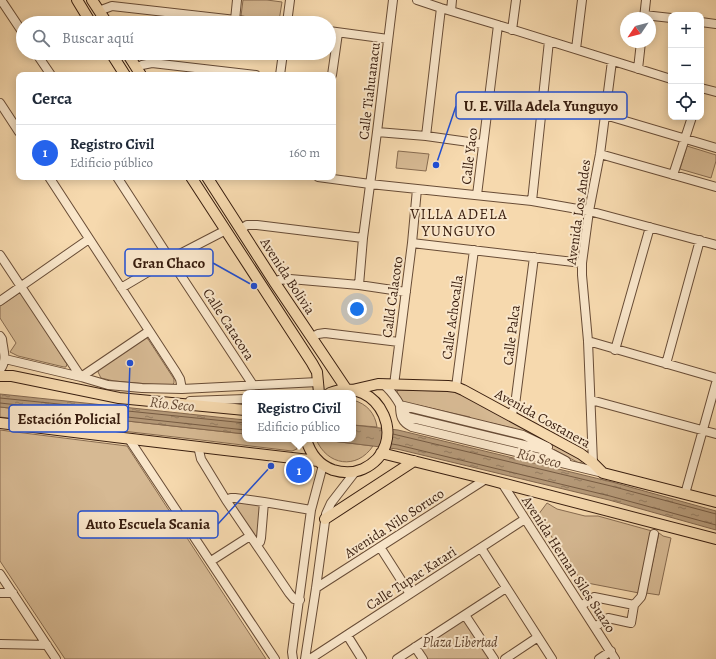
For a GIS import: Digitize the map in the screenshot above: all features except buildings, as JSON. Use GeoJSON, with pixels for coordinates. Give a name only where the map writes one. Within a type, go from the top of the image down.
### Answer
{"type":"FeatureCollection","features":[{"type":"Feature","properties":{"kind":"main road"},"geometry":{"type":"LineString","coordinates":[[76,0],[86,16]]}},
{"type":"Feature","properties":{"kind":"main road"},"geometry":{"type":"LineString","coordinates":[[92,0],[103,16]]}},
{"type":"Feature","properties":{"kind":"main road"},"geometry":{"type":"LineString","coordinates":[[115,60],[123,72]]}},
{"type":"Feature","properties":{"kind":"main road"},"geometry":{"type":"LineString","coordinates":[[131,60],[139,72]]}},
{"type":"Feature","properties":{"kind":"main road","name":"Avenida Bolivia"},"geometry":{"type":"LineString","coordinates":[[194,180],[312,363],[317,372],[319,390]]}},
{"type":"Feature","properties":{"kind":"main road","name":"Avenida Bolivia"},"geometry":{"type":"LineString","coordinates":[[209,180],[312,338],[349,390]]}},
{"type":"Feature","properties":{"kind":"main road"},"geometry":{"type":"LineString","coordinates":[[0,376],[12,376],[119,398],[242,410]]}},
{"type":"Feature","properties":{"kind":"main road","name":"Avenida Costanera"},"geometry":{"type":"LineString","coordinates":[[338,390],[349,390],[378,384],[456,387],[581,454],[592,467],[603,473],[716,502]]}},
{"type":"Feature","properties":{"kind":"main road"},"geometry":{"type":"LineString","coordinates":[[307,442],[310,450],[318,460],[329,468],[341,472],[354,472],[367,467],[377,459],[383,450],[388,434],[386,420],[380,408],[371,398],[356,391]]}},
{"type":"Feature","properties":{"kind":"main road"},"geometry":{"type":"LineString","coordinates":[[0,423],[318,460]]}},
{"type":"Feature","properties":{"kind":"main road"},"geometry":{"type":"LineString","coordinates":[[383,450],[414,461],[486,478],[716,539]]}},
{"type":"Feature","properties":{"kind":"main road"},"geometry":{"type":"LineString","coordinates":[[325,519],[414,461]]}},
{"type":"Feature","properties":{"kind":"street"},"geometry":{"type":"LineString","coordinates":[[1,0],[16,22]]}},
{"type":"Feature","properties":{"kind":"street"},"geometry":{"type":"LineString","coordinates":[[235,16],[237,0]]}},
{"type":"Feature","properties":{"kind":"street"},"geometry":{"type":"LineString","coordinates":[[288,16],[290,0]]}},
{"type":"Feature","properties":{"kind":"street","name":"Calle Tiahuanacu"},"geometry":{"type":"LineString","coordinates":[[359,285],[363,238],[393,0]]}},
{"type":"Feature","properties":{"kind":"street"},"geometry":{"type":"LineString","coordinates":[[417,0],[668,78]]}},
{"type":"Feature","properties":{"kind":"street"},"geometry":{"type":"LineString","coordinates":[[451,11],[452,0]]}},
{"type":"Feature","properties":{"kind":"street"},"geometry":{"type":"LineString","coordinates":[[512,30],[516,0]]}},
{"type":"Feature","properties":{"kind":"street"},"geometry":{"type":"LineString","coordinates":[[576,49],[582,0]]}},
{"type":"Feature","properties":{"kind":"street"},"geometry":{"type":"LineString","coordinates":[[645,12],[646,0]]}},
{"type":"Feature","properties":{"kind":"street"},"geometry":{"type":"LineString","coordinates":[[100,11],[112,6],[200,16]]}},
{"type":"Feature","properties":{"kind":"street"},"geometry":{"type":"LineString","coordinates":[[426,136],[441,8]]}},
{"type":"Feature","properties":{"kind":"street"},"geometry":{"type":"LineString","coordinates":[[656,17],[668,18]]}},
{"type":"Feature","properties":{"kind":"street"},"geometry":{"type":"LineString","coordinates":[[704,22],[716,24]]}},
{"type":"Feature","properties":{"kind":"street","name":"Calle Yaco"},"geometry":{"type":"LineString","coordinates":[[477,195],[498,25]]}},
{"type":"Feature","properties":{"kind":"street"},"geometry":{"type":"LineString","coordinates":[[336,46],[338,32],[388,39]]}},
{"type":"Feature","properties":{"kind":"street"},"geometry":{"type":"LineString","coordinates":[[532,201],[549,41]]}},
{"type":"Feature","properties":{"kind":"street"},"geometry":{"type":"LineString","coordinates":[[638,69],[640,48]]}},
{"type":"Feature","properties":{"kind":"street"},"geometry":{"type":"LineString","coordinates":[[41,60],[49,72]]}},
{"type":"Feature","properties":{"kind":"street"},"geometry":{"type":"LineString","coordinates":[[280,72],[282,60]]}},
{"type":"Feature","properties":{"kind":"street"},"geometry":{"type":"LineString","coordinates":[[332,72],[334,60]]}},
{"type":"Feature","properties":{"kind":"street","name":"Avenida Los Andes"},"geometry":{"type":"LineString","coordinates":[[592,467],[591,400],[582,263],[589,211],[600,154],[612,61]]}},
{"type":"Feature","properties":{"kind":"street"},"geometry":{"type":"LineString","coordinates":[[139,72],[142,65],[152,63],[230,72]]}},
{"type":"Feature","properties":{"kind":"street"},"geometry":{"type":"LineString","coordinates":[[704,89],[716,92]]}},
{"type":"Feature","properties":{"kind":"street"},"geometry":{"type":"LineString","coordinates":[[0,103],[16,127]]}},
{"type":"Feature","properties":{"kind":"street"},"geometry":{"type":"LineString","coordinates":[[605,115],[716,148]]}},
{"type":"Feature","properties":{"kind":"street"},"geometry":{"type":"LineString","coordinates":[[674,175],[691,120]]}},
{"type":"Feature","properties":{"kind":"street"},"geometry":{"type":"LineString","coordinates":[[377,132],[426,136],[483,144]]}},
{"type":"Feature","properties":{"kind":"street"},"geometry":{"type":"LineString","coordinates":[[600,154],[716,187]]}},
{"type":"Feature","properties":{"kind":"street"},"geometry":{"type":"LineString","coordinates":[[336,179],[532,201],[589,211],[716,245]]}},
{"type":"Feature","properties":{"kind":"street"},"geometry":{"type":"LineString","coordinates":[[51,180],[176,372],[180,379],[182,389]]}},
{"type":"Feature","properties":{"kind":"street","name":"Calle Catacora"},"geometry":{"type":"LineString","coordinates":[[119,180],[253,385]]}},
{"type":"Feature","properties":{"kind":"street","name":"Calld Calacoto"},"geometry":{"type":"LineString","coordinates":[[388,384],[399,342],[412,242],[417,189]]}},
{"type":"Feature","properties":{"kind":"street"},"geometry":{"type":"LineString","coordinates":[[241,229],[247,225],[257,225],[363,238]]}},
{"type":"Feature","properties":{"kind":"street"},"geometry":{"type":"LineString","coordinates":[[615,350],[650,227]]}},
{"type":"Feature","properties":{"kind":"street"},"geometry":{"type":"LineString","coordinates":[[121,288],[170,259],[226,230]]}},
{"type":"Feature","properties":{"kind":"street"},"geometry":{"type":"LineString","coordinates":[[0,301],[89,239]]}},
{"type":"Feature","properties":{"kind":"street"},"geometry":{"type":"LineString","coordinates":[[666,364],[700,240]]}},
{"type":"Feature","properties":{"kind":"street"},"geometry":{"type":"LineString","coordinates":[[412,242],[582,263]]}},
{"type":"Feature","properties":{"kind":"street","name":"Calle Achocalla"},"geometry":{"type":"LineString","coordinates":[[456,387],[474,250]]}},
{"type":"Feature","properties":{"kind":"street"},"geometry":{"type":"LineString","coordinates":[[0,255],[81,377]]}},
{"type":"Feature","properties":{"kind":"street","name":"Calle Palca"},"geometry":{"type":"LineString","coordinates":[[511,416],[515,405],[534,257]]}},
{"type":"Feature","properties":{"kind":"street"},"geometry":{"type":"LineString","coordinates":[[275,282],[290,278],[359,285],[406,292]]}},
{"type":"Feature","properties":{"kind":"street"},"geometry":{"type":"LineString","coordinates":[[81,377],[149,331]]}},
{"type":"Feature","properties":{"kind":"street"},"geometry":{"type":"LineString","coordinates":[[312,338],[318,334],[325,333],[399,342]]}},
{"type":"Feature","properties":{"kind":"street"},"geometry":{"type":"LineString","coordinates":[[0,336],[2,339],[5,359],[4,365],[0,370]]}},
{"type":"Feature","properties":{"kind":"street"},"geometry":{"type":"LineString","coordinates":[[588,341],[716,378]]}},
{"type":"Feature","properties":{"kind":"street"},"geometry":{"type":"LineString","coordinates":[[5,359],[108,384],[142,388],[182,389],[318,382]]}},
{"type":"Feature","properties":{"kind":"street"},"geometry":{"type":"LineString","coordinates":[[685,494],[716,383]]}},
{"type":"Feature","properties":{"kind":"street"},"geometry":{"type":"LineString","coordinates":[[388,384],[403,412],[408,416],[545,450],[577,467],[592,467]]}},
{"type":"Feature","properties":{"kind":"street"},"geometry":{"type":"LineString","coordinates":[[167,402],[242,399]]}},
{"type":"Feature","properties":{"kind":"street"},"geometry":{"type":"LineString","coordinates":[[591,400],[716,434]]}},
{"type":"Feature","properties":{"kind":"street"},"geometry":{"type":"LineString","coordinates":[[400,405],[527,436],[592,467]]}},
{"type":"Feature","properties":{"kind":"street"},"geometry":{"type":"LineString","coordinates":[[130,439],[275,659]]}},
{"type":"Feature","properties":{"kind":"street"},"geometry":{"type":"LineString","coordinates":[[198,446],[201,459],[226,500],[289,593],[294,599],[300,600]]}},
{"type":"Feature","properties":{"kind":"street"},"geometry":{"type":"LineString","coordinates":[[293,659],[292,652],[318,460]]}},
{"type":"Feature","properties":{"kind":"street"},"geometry":{"type":"LineString","coordinates":[[305,659],[326,514],[331,503],[354,472]]}},
{"type":"Feature","properties":{"kind":"street","name":"Avenida Nilo Soruco"},"geometry":{"type":"LineString","coordinates":[[316,588],[486,478]]}},
{"type":"Feature","properties":{"kind":"street","name":"Avenida Hernan Siles Suazo"},"geometry":{"type":"LineString","coordinates":[[502,483],[615,659]]}},
{"type":"Feature","properties":{"kind":"street"},"geometry":{"type":"LineString","coordinates":[[226,500],[234,498],[311,510]]}},
{"type":"Feature","properties":{"kind":"street"},"geometry":{"type":"LineString","coordinates":[[257,545],[261,538],[264,502]]}},
{"type":"Feature","properties":{"kind":"street","name":"Calle Tupac Katari"},"geometry":{"type":"LineString","coordinates":[[310,659],[525,519]]}},
{"type":"Feature","properties":{"kind":"street"},"geometry":{"type":"LineString","coordinates":[[595,627],[608,618],[631,623],[634,605],[642,594],[654,534]]}},
{"type":"Feature","properties":{"kind":"street"},"geometry":{"type":"LineString","coordinates":[[211,562],[250,536]]}},
{"type":"Feature","properties":{"kind":"street"},"geometry":{"type":"LineString","coordinates":[[380,547],[410,594]]}},
{"type":"Feature","properties":{"kind":"street"},"geometry":{"type":"LineString","coordinates":[[481,548],[552,659]]}},
{"type":"Feature","properties":{"kind":"street"},"geometry":{"type":"LineString","coordinates":[[0,574],[56,659]]}},
{"type":"Feature","properties":{"kind":"street"},"geometry":{"type":"LineString","coordinates":[[397,659],[506,588]]}},
{"type":"Feature","properties":{"kind":"street"},"geometry":{"type":"LineString","coordinates":[[0,593],[13,593]]}},
{"type":"Feature","properties":{"kind":"street"},"geometry":{"type":"LineString","coordinates":[[581,606],[594,597],[634,605]]}},
{"type":"Feature","properties":{"kind":"street"},"geometry":{"type":"LineString","coordinates":[[465,615],[494,659]]}},
{"type":"Feature","properties":{"kind":"street"},"geometry":{"type":"LineString","coordinates":[[347,635],[362,659]]}},
{"type":"Feature","properties":{"kind":"street"},"geometry":{"type":"LineString","coordinates":[[505,659],[538,637]]}},
{"type":"Feature","properties":{"kind":"street"},"geometry":{"type":"LineString","coordinates":[[0,644],[47,645]]}},
{"type":"Feature","properties":{"kind":"street"},"geometry":{"type":"LineString","coordinates":[[415,647],[423,659]]}},
{"type":"Feature","properties":{"kind":"street"},"geometry":{"type":"LineString","coordinates":[[599,659],[610,651]]}},
{"type":"Feature","properties":{"kind":"green space"},"geometry":{"type":"Polygon","coordinates":[[[243,0],[267,0],[282,2],[280,16],[241,16],[243,0]]]}},
{"type":"Feature","properties":{"kind":"green space"},"geometry":{"type":"Polygon","coordinates":[[[687,146],[716,155],[716,161],[711,178],[680,169],[687,146]]]}},
{"type":"Feature","properties":{"kind":"green space"},"geometry":{"type":"Polygon","coordinates":[[[398,151],[429,154],[426,171],[396,168],[398,151]]]}},
{"type":"Feature","properties":{"kind":"green space"},"geometry":{"type":"Polygon","coordinates":[[[21,292],[67,364],[66,367],[18,356],[10,352],[16,343],[0,318],[0,306],[21,292]]]}},
{"type":"Feature","properties":{"kind":"green space"},"geometry":{"type":"Polygon","coordinates":[[[146,338],[174,379],[174,383],[171,386],[114,381],[101,378],[98,372],[99,369],[146,338]]]}},
{"type":"Feature","properties":{"kind":"green space"},"geometry":{"type":"Polygon","coordinates":[[[398,390],[457,392],[582,460],[582,462],[579,463],[520,433],[516,429],[491,423],[485,424],[475,422],[470,417],[417,405],[411,406],[403,402],[397,392],[398,390]]]}},
{"type":"Feature","properties":{"kind":"green space"},"geometry":{"type":"Polygon","coordinates":[[[356,401],[370,410],[377,427],[356,425],[356,401]]]}},
{"type":"Feature","properties":{"kind":"green space"},"geometry":{"type":"Polygon","coordinates":[[[0,407],[242,434],[242,442],[295,442],[297,449],[292,451],[0,417],[0,407]]]}},
{"type":"Feature","properties":{"kind":"green space"},"geometry":{"type":"Polygon","coordinates":[[[0,430],[127,446],[266,659],[65,659],[0,561],[0,430]]]}},
{"type":"Feature","properties":{"kind":"green space"},"geometry":{"type":"Polygon","coordinates":[[[318,442],[340,442],[373,446],[359,459],[343,462],[327,455],[318,442]]]}},
{"type":"Feature","properties":{"kind":"green space"},"geometry":{"type":"Polygon","coordinates":[[[232,502],[262,505],[257,539],[232,502]]]}},
{"type":"Feature","properties":{"kind":"green space"},"geometry":{"type":"Polygon","coordinates":[[[547,503],[557,509],[585,516],[598,516],[652,531],[639,593],[582,582],[541,521],[535,519],[547,503]]]}},
{"type":"Feature","properties":{"kind":"green space"},"geometry":{"type":"Polygon","coordinates":[[[659,533],[663,536],[671,538],[659,595],[646,593],[659,533]]]}},
{"type":"Feature","properties":{"kind":"green space","name":"Plaza Libertad"},"geometry":{"type":"Polygon","coordinates":[[[465,619],[491,659],[426,659],[420,649],[465,619]]]}},
{"type":"Feature","properties":{"kind":"water","name":"Río Seco"},"geometry":{"type":"Polygon","coordinates":[[[0,394],[242,420],[242,434],[0,407],[0,394]]]}},
{"type":"Feature","properties":{"kind":"water","name":"Río Seco"},"geometry":{"type":"Polygon","coordinates":[[[356,425],[398,430],[612,482],[716,511],[716,530],[609,500],[397,449],[340,442],[356,442],[356,425]]]}},
{"type":"Feature","properties":{"kind":"place","name":"U. E. Villa Adela Yunguyo"},"geometry":{"type":"Point","coordinates":[436,165]}},
{"type":"Feature","properties":{"kind":"place","name":"Gran Chaco"},"geometry":{"type":"Point","coordinates":[254,286]}},
{"type":"Feature","properties":{"kind":"place","name":"Estación Policial"},"geometry":{"type":"Point","coordinates":[130,363]}},
{"type":"Feature","properties":{"kind":"place","name":"Auto Escuela Scania"},"geometry":{"type":"Point","coordinates":[271,466]}},
{"type":"Feature","properties":{"kind":"place","name":"Registro Civil"},"geometry":{"type":"Point","coordinates":[299,470]}},
{"type":"Feature","properties":{"kind":"district","name":"VILLA ADELA YUNGUYO"},"geometry":{"type":"Point","coordinates":[459,222]}}]}
